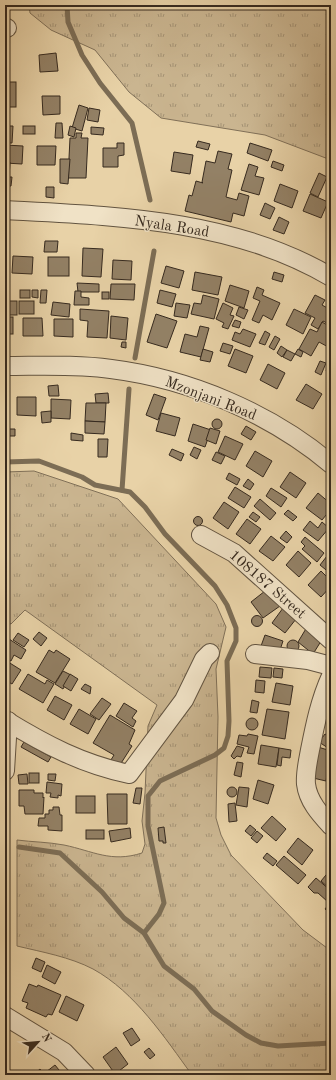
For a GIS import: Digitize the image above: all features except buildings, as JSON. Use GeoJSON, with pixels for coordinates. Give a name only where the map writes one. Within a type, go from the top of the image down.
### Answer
{"type":"FeatureCollection","features":[{"type":"Feature","properties":{"kind":"street","name":"Nyala Road"},"geometry":{"type":"LineString","coordinates":[[5,210],[137,219],[195,227],[262,245],[309,264],[331,277]]}},
{"type":"Feature","properties":{"kind":"street","name":"Mzonjani Road"},"geometry":{"type":"LineString","coordinates":[[5,366],[111,368],[183,384],[269,421],[289,432],[331,464]]}},
{"type":"Feature","properties":{"kind":"street","name":"108187 Street"},"geometry":{"type":"LineString","coordinates":[[201,535],[234,553],[331,640]]}},
{"type":"Feature","properties":{"kind":"street"},"geometry":{"type":"LineString","coordinates":[[5,771],[6,720],[80,760],[101,768],[129,774],[184,700],[204,659],[210,653]]}},
{"type":"Feature","properties":{"kind":"street"},"geometry":{"type":"LineString","coordinates":[[255,654],[308,660],[331,666]]}},
{"type":"Feature","properties":{"kind":"street"},"geometry":{"type":"LineString","coordinates":[[331,676],[322,696],[306,772],[306,785],[310,798],[331,826]]}},
{"type":"Feature","properties":{"kind":"street"},"geometry":{"type":"LineString","coordinates":[[5,1016],[64,1052],[86,1075]]}},
{"type":"Feature","properties":{"kind":"green space"},"geometry":{"type":"Polygon","coordinates":[[[29,5],[331,5],[331,160],[265,135],[161,118],[129,92],[95,50],[51,30],[30,13],[29,5]]]}},
{"type":"Feature","properties":{"kind":"green space"},"geometry":{"type":"Polygon","coordinates":[[[34,471],[118,499],[216,604],[226,627],[216,669],[218,717],[216,818],[221,835],[231,855],[303,930],[331,951],[331,1075],[192,1075],[160,1031],[136,1003],[108,979],[93,969],[75,961],[17,946],[17,840],[64,845],[111,856],[121,857],[142,853],[145,844],[142,821],[145,793],[148,726],[157,705],[25,610],[11,624],[5,622],[5,472],[34,471]]]}},
{"type":"Feature","properties":{"kind":"waterway"},"geometry":{"type":"LineString","coordinates":[[67,5],[68,22],[82,55],[100,83],[132,123],[150,200]]}},
{"type":"Feature","properties":{"kind":"waterway"},"geometry":{"type":"LineString","coordinates":[[135,358],[154,251]]}},
{"type":"Feature","properties":{"kind":"waterway"},"geometry":{"type":"LineString","coordinates":[[122,490],[129,389]]}},
{"type":"Feature","properties":{"kind":"waterway"},"geometry":{"type":"LineString","coordinates":[[5,462],[39,461],[82,477],[95,485],[130,492],[145,507],[165,534],[215,586],[227,605],[236,628],[236,641],[227,661],[228,736],[224,748],[215,755],[160,781],[148,796],[148,826],[164,903],[159,914],[144,933],[164,966],[194,989],[212,1011],[246,1035],[261,1043],[278,1046],[331,1043]]}},
{"type":"Feature","properties":{"kind":"waterway"},"geometry":{"type":"LineString","coordinates":[[19,847],[60,853],[102,892],[124,918],[144,933]]}}]}
